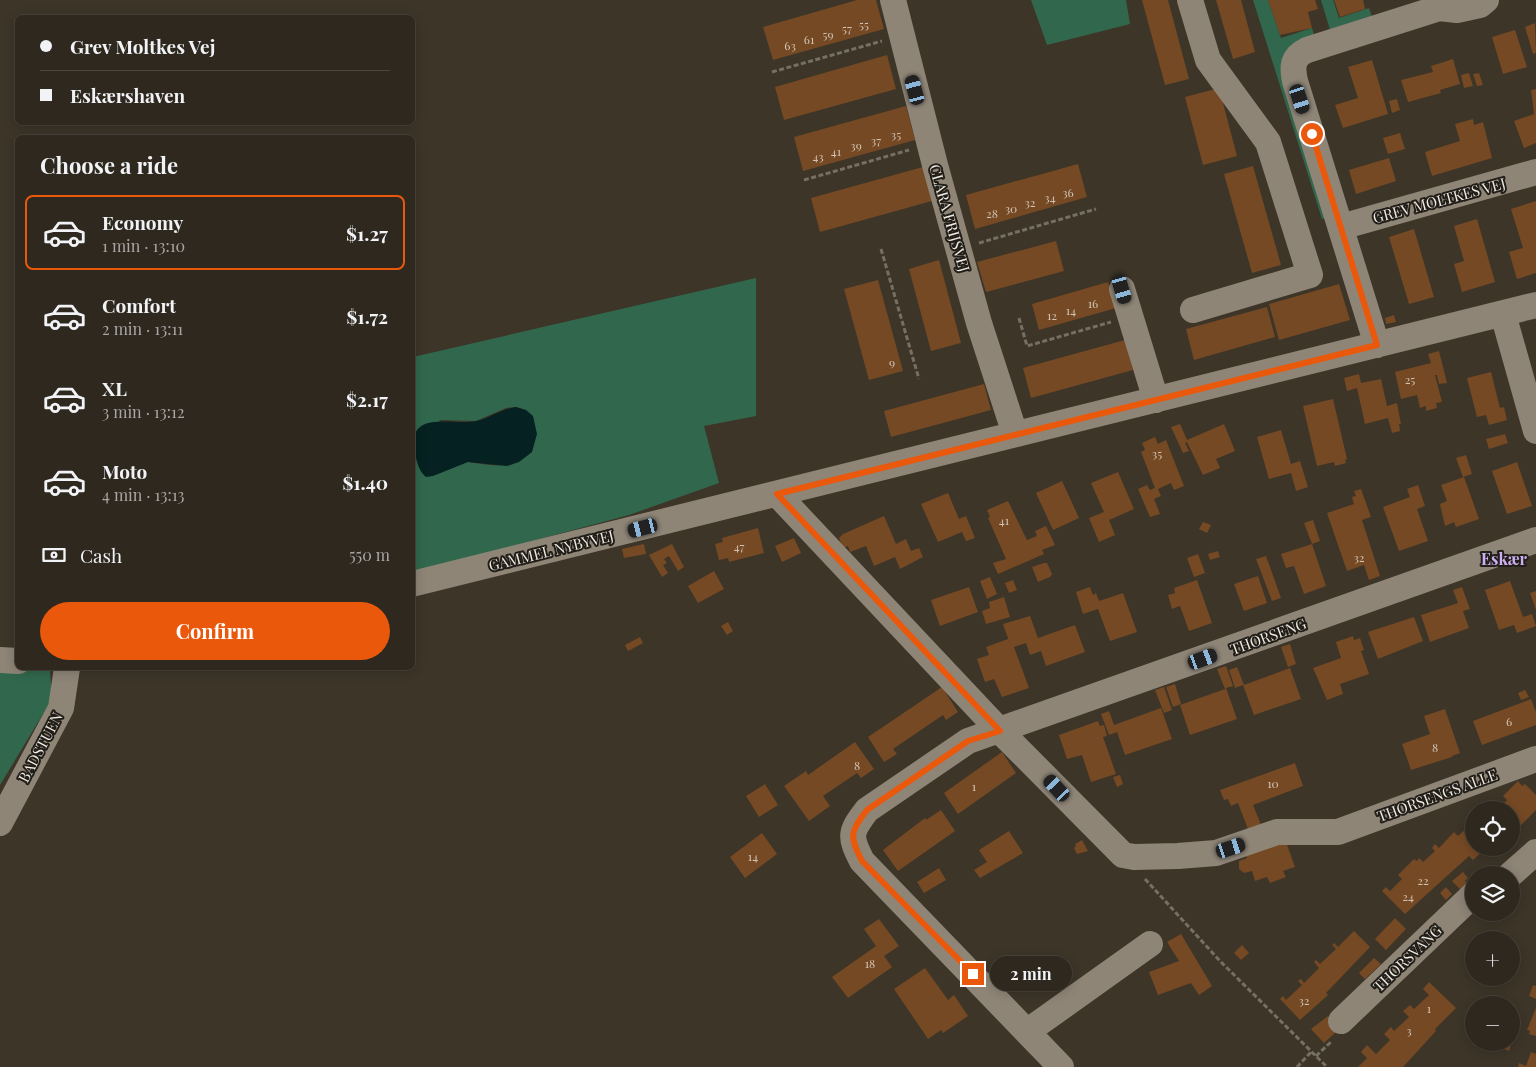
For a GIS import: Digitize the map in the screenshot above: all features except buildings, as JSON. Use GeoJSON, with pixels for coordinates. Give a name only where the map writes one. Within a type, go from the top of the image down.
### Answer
{"type":"FeatureCollection","features":[{"type":"Feature","properties":{"kind":"street","name":"CLARA FRIJSVEJ"},"geometry":{"type":"LineString","coordinates":[[893,0],[929,144],[979,323],[1015,434]]}},
{"type":"Feature","properties":{"kind":"street"},"geometry":{"type":"LineString","coordinates":[[1190,0],[1208,60],[1268,142],[1310,275],[1193,310]]}},
{"type":"Feature","properties":{"kind":"street"},"geometry":{"type":"LineString","coordinates":[[1377,345],[1295,81],[1293,70],[1295,59],[1306,50],[1439,8],[1457,10],[1480,5],[1486,0]]}},
{"type":"Feature","properties":{"kind":"street","name":"GREV MOLTKES VEJ"},"geometry":{"type":"LineString","coordinates":[[1299,238],[1536,172]]}},
{"type":"Feature","properties":{"kind":"street"},"geometry":{"type":"LineString","coordinates":[[1122,289],[1156,400]]}},
{"type":"Feature","properties":{"kind":"street","name":"GAMMEL NYBYVEJ"},"geometry":{"type":"LineString","coordinates":[[415,583],[1536,305]]}},
{"type":"Feature","properties":{"kind":"street"},"geometry":{"type":"LineString","coordinates":[[1503,314],[1536,431]]}},
{"type":"Feature","properties":{"kind":"street"},"geometry":{"type":"LineString","coordinates":[[777,494],[1000,731],[1018,747],[1118,852],[1127,857]]}},
{"type":"Feature","properties":{"kind":"street","name":"THORSENG"},"geometry":{"type":"LineString","coordinates":[[1061,1067],[862,861],[852,843],[855,825],[867,810],[968,741],[1536,540]]}},
{"type":"Feature","properties":{"kind":"street"},"geometry":{"type":"LineString","coordinates":[[0,660],[15,660]]}},
{"type":"Feature","properties":{"kind":"street","name":"BADSTUEN"},"geometry":{"type":"LineString","coordinates":[[0,823],[62,708],[67,670]]}},
{"type":"Feature","properties":{"kind":"street","name":"THORSENGS ALLE"},"geometry":{"type":"LineString","coordinates":[[1127,857],[1216,853],[1277,832],[1338,832],[1536,759]]}},
{"type":"Feature","properties":{"kind":"street"},"geometry":{"type":"LineString","coordinates":[[1520,866],[1536,852]]}},
{"type":"Feature","properties":{"kind":"street","name":"THORSVANG"},"geometry":{"type":"LineString","coordinates":[[1339,1029],[1465,903]]}},
{"type":"Feature","properties":{"kind":"street"},"geometry":{"type":"LineString","coordinates":[[1028,1031],[1150,944]]}},
{"type":"Feature","properties":{"kind":"path"},"geometry":{"type":"LineString","coordinates":[[772,72],[901,36]]}},
{"type":"Feature","properties":{"kind":"path"},"geometry":{"type":"LineString","coordinates":[[804,180],[929,144]]}},
{"type":"Feature","properties":{"kind":"path"},"geometry":{"type":"LineString","coordinates":[[959,249],[1096,209]]}},
{"type":"Feature","properties":{"kind":"path"},"geometry":{"type":"LineString","coordinates":[[881,249],[920,379]]}},
{"type":"Feature","properties":{"kind":"path"},"geometry":{"type":"LineString","coordinates":[[1019,318],[1026,346],[1130,316]]}},
{"type":"Feature","properties":{"kind":"path"},"geometry":{"type":"LineString","coordinates":[[1127,857],[1130,864],[1220,961],[1327,1067]]}},
{"type":"Feature","properties":{"kind":"path"},"geometry":{"type":"LineString","coordinates":[[1316,1056],[1339,1029]]}},
{"type":"Feature","properties":{"kind":"path"},"geometry":{"type":"LineString","coordinates":[[1297,1067],[1312,1051]]}},
{"type":"Feature","properties":{"kind":"green space"},"geometry":{"type":"Polygon","coordinates":[[[1031,0],[1126,0],[1130,24],[1047,45],[1031,0]]]}},
{"type":"Feature","properties":{"kind":"green space"},"geometry":{"type":"Polygon","coordinates":[[[1253,0],[1268,0],[1281,38],[1312,28],[1315,38],[1302,43],[1326,218],[1322,219],[1253,0]]]}},
{"type":"Feature","properties":{"kind":"green space"},"geometry":{"type":"Polygon","coordinates":[[[1321,0],[1333,0],[1339,18],[1369,8],[1373,20],[1331,33],[1321,0]]]}},
{"type":"Feature","properties":{"kind":"green space"},"geometry":{"type":"Polygon","coordinates":[[[756,278],[756,416],[704,426],[719,483],[629,515],[415,572],[415,357],[756,278]],[[516,407],[506,408],[476,421],[439,420],[468,462],[486,465],[509,464],[524,458],[532,452],[526,410],[516,407]]]}},
{"type":"Feature","properties":{"kind":"green space"},"geometry":{"type":"Polygon","coordinates":[[[0,666],[15,667],[15,670],[50,670],[52,699],[0,785],[0,666]]]}},
{"type":"Feature","properties":{"kind":"water"},"geometry":{"type":"Polygon","coordinates":[[[516,407],[526,410],[533,416],[537,434],[532,452],[519,462],[507,466],[468,462],[426,477],[422,472],[415,453],[415,436],[417,430],[424,424],[444,421],[476,421],[516,407]]]}},
{"type":"Feature","properties":{"kind":"district","name":"Eskær"},"geometry":{"type":"Point","coordinates":[1504,558]}},
{"type":"Feature","properties":{"kind":"route"},"geometry":{"type":"LineString","coordinates":[[973,974],[862,861],[852,843],[855,825],[867,810],[968,741],[1000,731],[777,494],[1377,345],[1312,134]]}}]}
